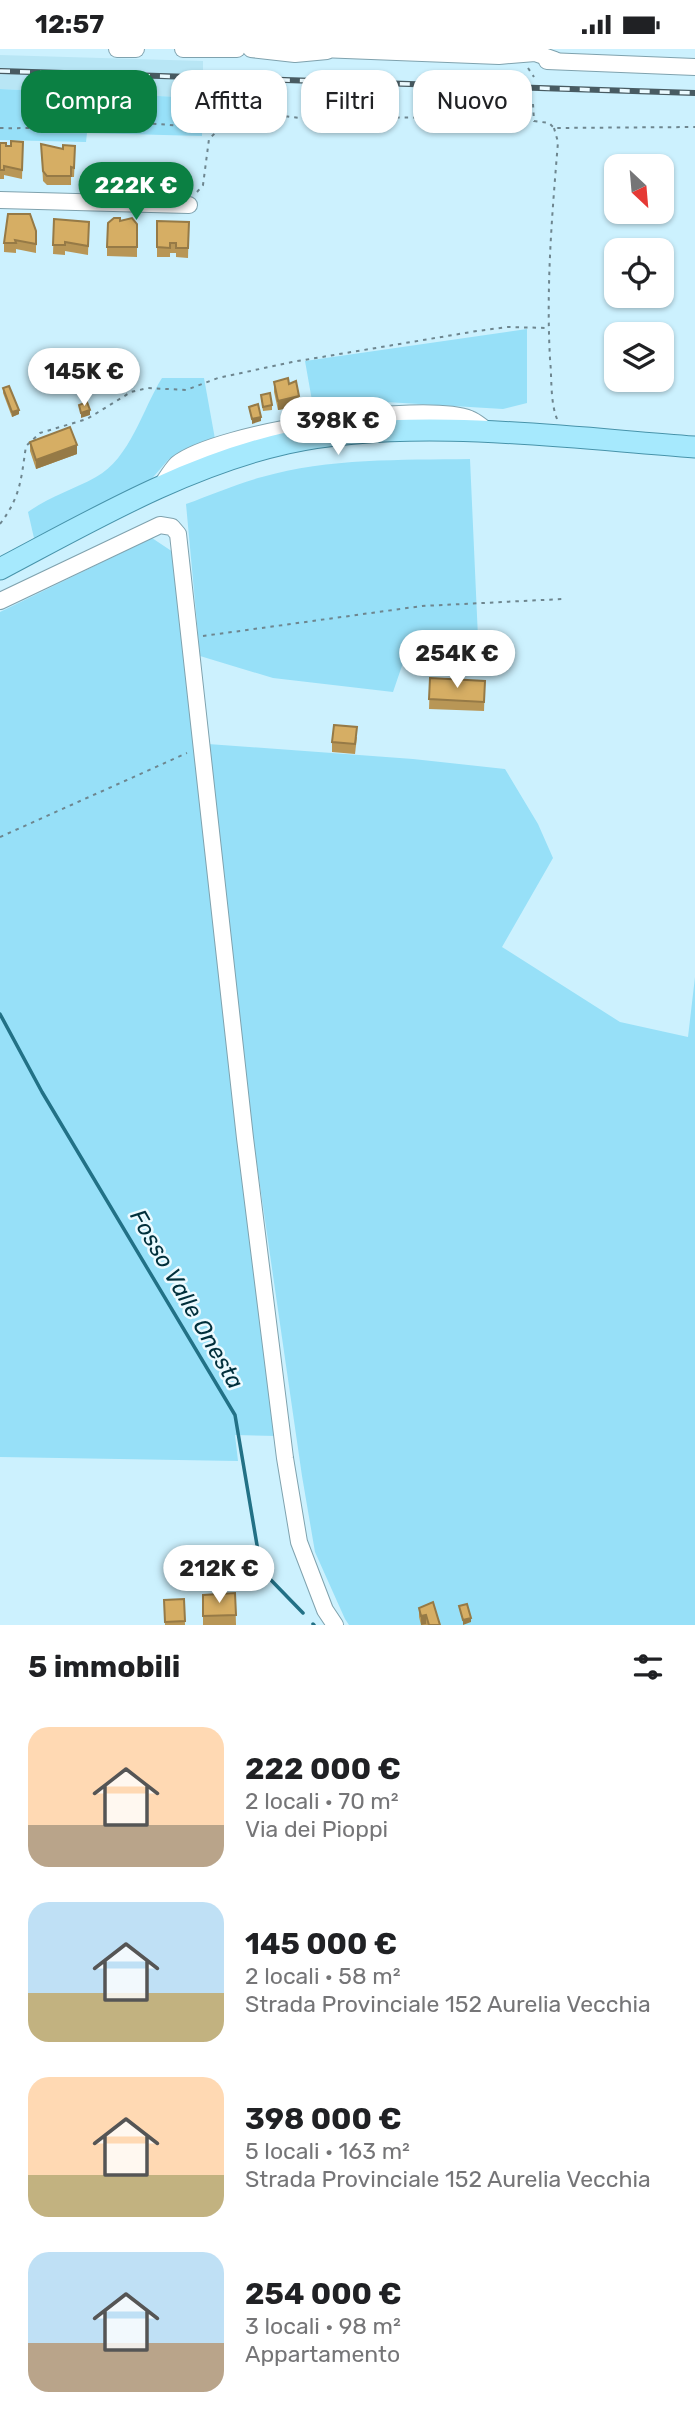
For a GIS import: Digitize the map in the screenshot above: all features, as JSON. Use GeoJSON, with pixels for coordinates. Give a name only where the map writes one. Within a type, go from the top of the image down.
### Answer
{"type":"FeatureCollection","features":[{"type":"Feature","properties":{"kind":"main road"},"geometry":{"type":"LineString","coordinates":[[0,569],[208,468],[288,443],[368,432],[493,434],[695,447]]}},
{"type":"Feature","properties":{"kind":"street"},"geometry":{"type":"LineString","coordinates":[[117,49],[136,49]]}},
{"type":"Feature","properties":{"kind":"street"},"geometry":{"type":"LineString","coordinates":[[183,49],[237,49]]}},
{"type":"Feature","properties":{"kind":"street"},"geometry":{"type":"LineString","coordinates":[[251,49],[295,52],[400,51],[499,56],[516,63],[555,60],[695,67]]}},
{"type":"Feature","properties":{"kind":"street"},"geometry":{"type":"LineString","coordinates":[[0,199],[189,205]]}},
{"type":"Feature","properties":{"kind":"street"},"geometry":{"type":"LineString","coordinates":[[0,601],[160,525],[172,527],[181,542],[285,1458],[299,1542],[325,1610],[335,1625]]}},
{"type":"Feature","properties":{"kind":"path"},"geometry":{"type":"LineString","coordinates":[[528,68],[534,77]]}},
{"type":"Feature","properties":{"kind":"path"},"geometry":{"type":"LineString","coordinates":[[533,104],[532,117],[538,123],[549,123],[554,128],[558,142],[550,236],[549,328],[553,400],[566,438]]}},
{"type":"Feature","properties":{"kind":"path"},"geometry":{"type":"LineString","coordinates":[[287,116],[413,118]]}},
{"type":"Feature","properties":{"kind":"path"},"geometry":{"type":"LineString","coordinates":[[0,128],[171,125]]}},
{"type":"Feature","properties":{"kind":"path"},"geometry":{"type":"LineString","coordinates":[[554,128],[695,127]]}},
{"type":"Feature","properties":{"kind":"path"},"geometry":{"type":"LineString","coordinates":[[189,205],[202,185],[206,148],[212,133]]}},
{"type":"Feature","properties":{"kind":"path"},"geometry":{"type":"LineString","coordinates":[[0,524],[18,496],[24,478],[26,446],[40,433],[80,421],[131,392],[148,388],[186,390],[218,379],[292,362],[477,331],[508,327],[549,328]]}},
{"type":"Feature","properties":{"kind":"path"},"geometry":{"type":"LineString","coordinates":[[191,638],[422,606],[564,599]]}},
{"type":"Feature","properties":{"kind":"path"},"geometry":{"type":"LineString","coordinates":[[0,837],[192,751],[203,750]]}},
{"type":"Feature","properties":{"kind":"shaded area"},"geometry":{"type":"Polygon","coordinates":[[[0,55],[203,61],[203,70],[171,70],[171,97],[157,96],[157,70],[21,70],[21,90],[0,89],[0,55]]]}},
{"type":"Feature","properties":{"kind":"shaded area"},"geometry":{"type":"Polygon","coordinates":[[[0,89],[21,90],[21,133],[87,133],[86,142],[0,140],[0,89]]]}},
{"type":"Feature","properties":{"kind":"shaded area"},"geometry":{"type":"Polygon","coordinates":[[[157,96],[171,97],[171,133],[202,133],[202,136],[87,133],[157,133],[157,96]]]}},
{"type":"Feature","properties":{"kind":"shaded area"},"geometry":{"type":"Polygon","coordinates":[[[527,329],[527,403],[503,409],[386,402],[314,412],[305,361],[527,329]]]}},
{"type":"Feature","properties":{"kind":"shaded area"},"geometry":{"type":"Polygon","coordinates":[[[162,378],[204,378],[215,439],[168,460],[148,483],[34,538],[28,512],[108,469],[127,446],[162,378]]]}},
{"type":"Feature","properties":{"kind":"shaded area"},"geometry":{"type":"Polygon","coordinates":[[[470,459],[479,660],[406,654],[393,692],[273,678],[200,656],[186,504],[252,480],[313,466],[365,461],[470,459]]]}},
{"type":"Feature","properties":{"kind":"shaded area"},"geometry":{"type":"Polygon","coordinates":[[[152,538],[173,552],[277,1436],[235,1435],[238,1461],[0,1457],[0,612],[152,538]]]}},
{"type":"Feature","properties":{"kind":"shaded area"},"geometry":{"type":"Polygon","coordinates":[[[208,744],[413,759],[505,769],[538,824],[553,858],[502,947],[620,1022],[688,1037],[695,977],[695,1625],[349,1625],[345,1619],[315,1552],[302,1476],[253,1137],[208,744]]]}},
{"type":"Feature","properties":{"kind":"building"},"geometry":{"type":"Polygon","coordinates":[[[11,141],[23,142],[22,170],[4,166],[4,170],[0,170],[0,143],[11,146],[11,141]]]}},
{"type":"Feature","properties":{"kind":"building"},"geometry":{"type":"Polygon","coordinates":[[[41,144],[63,149],[63,145],[75,146],[71,176],[47,176],[43,171],[41,144]]]}},
{"type":"Feature","properties":{"kind":"building"},"geometry":{"type":"Polygon","coordinates":[[[8,214],[30,214],[36,231],[36,244],[15,240],[16,243],[4,243],[8,214]]]}},
{"type":"Feature","properties":{"kind":"building"},"geometry":{"type":"Polygon","coordinates":[[[114,218],[120,218],[120,221],[132,218],[137,224],[137,247],[107,247],[108,223],[114,218]]]}},
{"type":"Feature","properties":{"kind":"building"},"geometry":{"type":"Polygon","coordinates":[[[54,219],[89,222],[88,246],[65,242],[65,245],[53,245],[54,219]]]}},
{"type":"Feature","properties":{"kind":"building"},"geometry":{"type":"Polygon","coordinates":[[[157,221],[189,222],[188,248],[176,248],[176,243],[170,243],[170,248],[157,247],[157,221]]]}},
{"type":"Feature","properties":{"kind":"building"},"geometry":{"type":"Polygon","coordinates":[[[288,378],[289,384],[296,381],[299,396],[278,401],[274,382],[288,378]]]}},
{"type":"Feature","properties":{"kind":"building"},"geometry":{"type":"Polygon","coordinates":[[[9,386],[19,410],[12,412],[3,388],[9,386]]]}},
{"type":"Feature","properties":{"kind":"building"},"geometry":{"type":"Polygon","coordinates":[[[270,393],[272,405],[263,407],[261,395],[270,393]]]}},
{"type":"Feature","properties":{"kind":"building"},"geometry":{"type":"Polygon","coordinates":[[[87,402],[90,410],[81,413],[79,405],[87,402]]]}},
{"type":"Feature","properties":{"kind":"building"},"geometry":{"type":"Polygon","coordinates":[[[258,404],[261,417],[252,419],[249,407],[258,404]]]}},
{"type":"Feature","properties":{"kind":"building"},"geometry":{"type":"Polygon","coordinates":[[[70,427],[77,445],[36,460],[30,442],[70,427]]]}},
{"type":"Feature","properties":{"kind":"building"},"geometry":{"type":"Polygon","coordinates":[[[430,678],[485,681],[484,702],[429,699],[430,678]]]}},
{"type":"Feature","properties":{"kind":"building"},"geometry":{"type":"Polygon","coordinates":[[[334,725],[357,727],[355,744],[332,742],[334,725]]]}},
{"type":"Feature","properties":{"kind":"building"},"geometry":{"type":"Polygon","coordinates":[[[235,1593],[236,1615],[203,1616],[203,1595],[235,1593]]]}},
{"type":"Feature","properties":{"kind":"building"},"geometry":{"type":"Polygon","coordinates":[[[184,1599],[185,1621],[165,1622],[164,1600],[184,1599]]]}},
{"type":"Feature","properties":{"kind":"building"},"geometry":{"type":"Polygon","coordinates":[[[433,1602],[440,1625],[429,1625],[426,1615],[421,1616],[419,1608],[433,1602]]]}},
{"type":"Feature","properties":{"kind":"building"},"geometry":{"type":"Polygon","coordinates":[[[467,1604],[471,1618],[463,1620],[459,1606],[467,1604]]]}},
{"type":"Feature","properties":{"kind":"waterway","name":"Fosso Valle Onesta"},"geometry":{"type":"LineString","coordinates":[[0,1014],[42,1092],[235,1415],[258,1551],[269,1578],[303,1613]]}},
{"type":"Feature","properties":{"kind":"railway"},"geometry":{"type":"LineString","coordinates":[[0,71],[695,93]]}}]}
